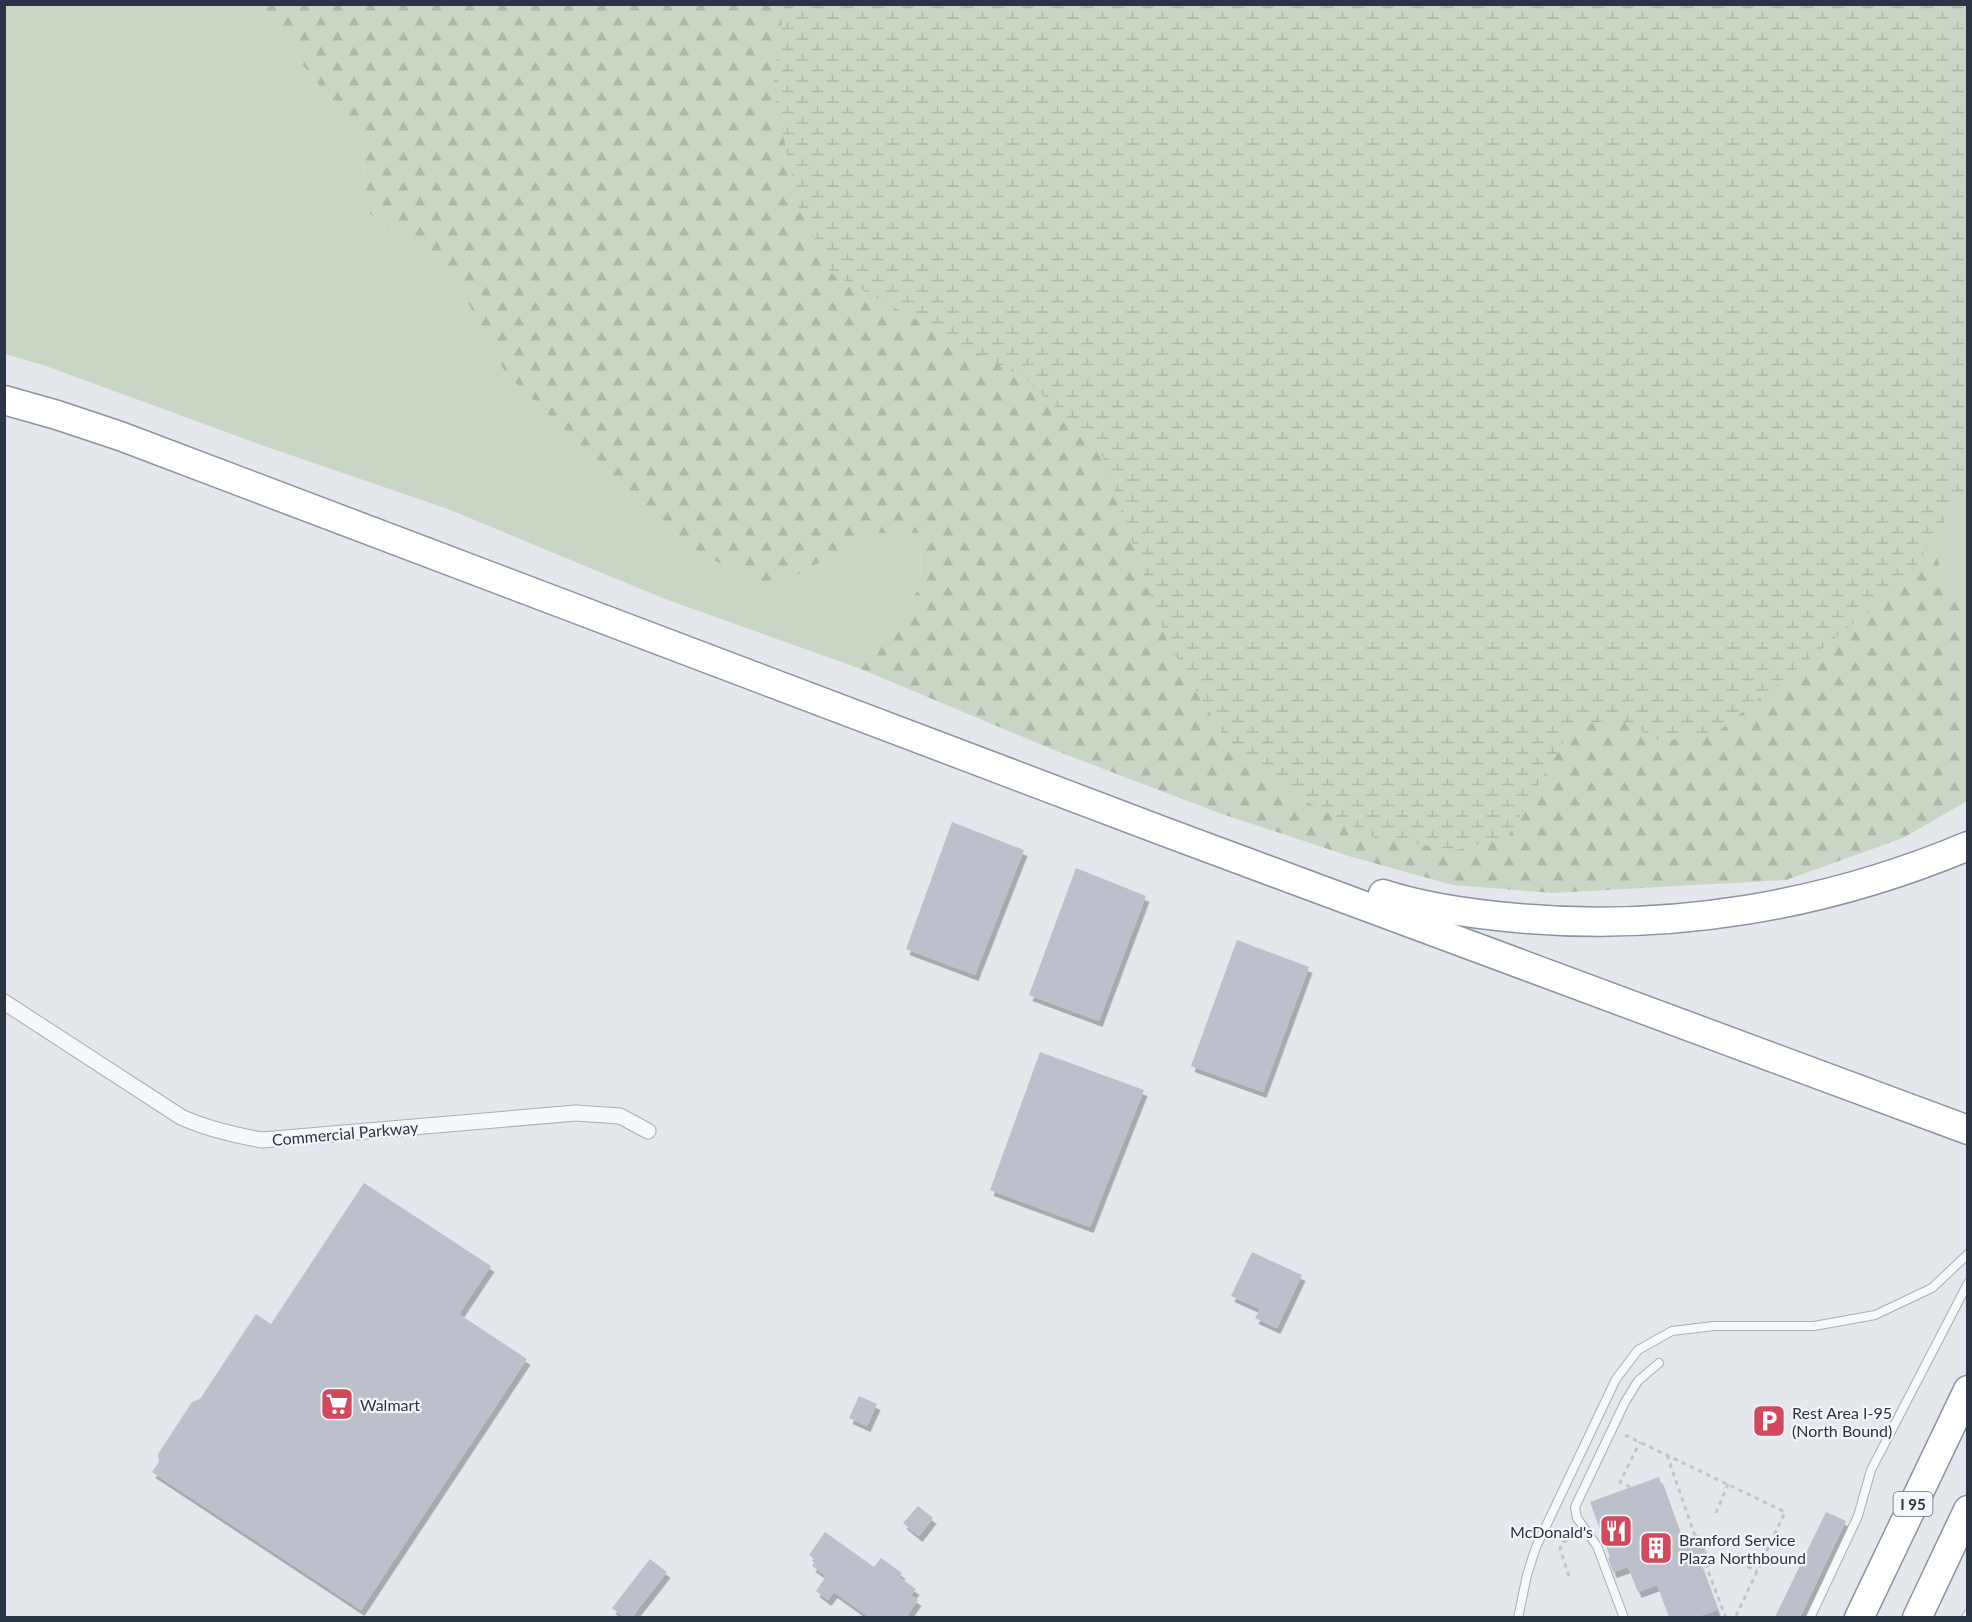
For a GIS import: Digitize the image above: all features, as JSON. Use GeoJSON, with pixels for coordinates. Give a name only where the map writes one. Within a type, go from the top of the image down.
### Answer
{"type":"FeatureCollection","features":[{"type":"Feature","properties":{"kind":"highway"},"geometry":{"type":"LineString","coordinates":[[4,386],[124,423],[1241,844],[1359,887],[1412,903],[1466,913],[1558,921],[1635,922],[1692,918],[1749,911],[1847,888],[1911,868],[1968,846]]}},
{"type":"Feature","properties":{"kind":"highway"},"geometry":{"type":"LineString","coordinates":[[4,400],[120,436],[1157,829],[1968,1130]]}},
{"type":"Feature","properties":{"kind":"highway","name":"I 95"},"geometry":{"type":"LineString","coordinates":[[1859,1617],[1968,1390]]}},
{"type":"Feature","properties":{"kind":"highway"},"geometry":{"type":"LineString","coordinates":[[1917,1617],[1968,1510]]}},
{"type":"Feature","properties":{"kind":"street","name":"Commercial Parkway"},"geometry":{"type":"LineString","coordinates":[[4,1002],[181,1117],[200,1126],[236,1135],[262,1140],[576,1113],[620,1116],[648,1131]]}},
{"type":"Feature","properties":{"kind":"lane"},"geometry":{"type":"LineString","coordinates":[[1518,1617],[1536,1547],[1616,1379],[1638,1350],[1672,1331],[1714,1326],[1814,1326],[1875,1315],[1932,1288],[1968,1254]]}},
{"type":"Feature","properties":{"kind":"lane"},"geometry":{"type":"LineString","coordinates":[[1810,1617],[1858,1516],[1871,1470],[1968,1283]]}},
{"type":"Feature","properties":{"kind":"lane"},"geometry":{"type":"LineString","coordinates":[[1624,1617],[1597,1546],[1577,1518],[1575,1507],[1625,1402],[1638,1381],[1659,1363]]}},
{"type":"Feature","properties":{"kind":"path"},"geometry":{"type":"LineString","coordinates":[[1625,1435],[1785,1512],[1736,1617]]}},
{"type":"Feature","properties":{"kind":"path"},"geometry":{"type":"LineString","coordinates":[[1630,1487],[1620,1482],[1640,1442]]}},
{"type":"Feature","properties":{"kind":"path"},"geometry":{"type":"LineString","coordinates":[[1667,1455],[1695,1536]]}},
{"type":"Feature","properties":{"kind":"path"},"geometry":{"type":"LineString","coordinates":[[1716,1513],[1728,1484]]}},
{"type":"Feature","properties":{"kind":"path"},"geometry":{"type":"LineString","coordinates":[[1569,1576],[1560,1549],[1563,1542],[1572,1539],[1570,1536],[1583,1526]]}},
{"type":"Feature","properties":{"kind":"path"},"geometry":{"type":"LineString","coordinates":[[1702,1554],[1725,1617]]}},
{"type":"Feature","properties":{"kind":"path"},"geometry":{"type":"LineString","coordinates":[[1731,1559],[1757,1571]]}},
{"type":"Feature","properties":{"kind":"green space"},"geometry":{"type":"Polygon","coordinates":[[[4,5],[259,5],[308,72],[361,137],[368,212],[461,290],[506,374],[602,466],[696,551],[772,590],[870,533],[920,533],[921,586],[861,669],[665,599],[448,509],[267,447],[46,366],[5,354],[4,5]]]}},
{"type":"Feature","properties":{"kind":"green space"},"geometry":{"type":"Polygon","coordinates":[[[259,5],[1967,5],[1967,488],[1932,541],[1942,573],[1967,595],[1967,801],[1903,838],[1786,880],[1553,893],[1453,885],[1352,857],[1219,813],[1054,750],[861,669],[921,586],[920,533],[870,533],[772,590],[696,551],[602,466],[506,374],[461,290],[368,212],[361,137],[308,72],[259,5]]]}},
{"type":"Feature","properties":{"kind":"green space"},"geometry":{"type":"Polygon","coordinates":[[[784,5],[1967,5],[1967,488],[1904,583],[1720,730],[1662,742],[1617,718],[1572,728],[1507,838],[1457,850],[1375,838],[1285,790],[1224,737],[1167,641],[1101,453],[1027,380],[831,273],[798,206],[773,86],[784,5]]]}},
{"type":"Feature","properties":{"kind":"green space"},"geometry":{"type":"Polygon","coordinates":[[[1967,488],[1967,595],[1942,573],[1932,541],[1967,488]]]}},
{"type":"Feature","properties":{"kind":"building"},"geometry":{"type":"Polygon","coordinates":[[[952,822],[1024,850],[975,975],[906,949],[952,822]]]}},
{"type":"Feature","properties":{"kind":"building"},"geometry":{"type":"Polygon","coordinates":[[[1076,868],[1146,896],[1099,1021],[1029,995],[1076,868]]]}},
{"type":"Feature","properties":{"kind":"building"},"geometry":{"type":"Polygon","coordinates":[[[1237,940],[1309,967],[1263,1092],[1191,1066],[1237,940]]]}},
{"type":"Feature","properties":{"kind":"building"},"geometry":{"type":"Polygon","coordinates":[[[1040,1052],[1144,1090],[1090,1227],[990,1190],[1040,1052]]]}},
{"type":"Feature","properties":{"kind":"building"},"geometry":{"type":"Polygon","coordinates":[[[364,1183],[491,1266],[459,1314],[527,1359],[361,1610],[152,1472],[159,1462],[158,1454],[192,1402],[200,1399],[256,1314],[271,1324],[364,1183]]]}},
{"type":"Feature","properties":{"kind":"building"},"geometry":{"type":"Polygon","coordinates":[[[1252,1252],[1302,1275],[1277,1328],[1255,1318],[1260,1309],[1231,1296],[1252,1252]]]}},
{"type":"Feature","properties":{"kind":"building"},"geometry":{"type":"Polygon","coordinates":[[[859,1396],[877,1404],[867,1426],[849,1418],[859,1396]]]}},
{"type":"Feature","properties":{"kind":"building","name":"Branford Service Plaza Northbound"},"geometry":{"type":"Polygon","coordinates":[[[1659,1477],[1682,1541],[1698,1535],[1705,1553],[1697,1556],[1717,1610],[1697,1617],[1669,1617],[1657,1585],[1638,1592],[1628,1567],[1613,1572],[1608,1558],[1610,1557],[1590,1502],[1659,1477]]]}},
{"type":"Feature","properties":{"kind":"building"},"geometry":{"type":"Polygon","coordinates":[[[918,1506],[933,1518],[919,1536],[903,1523],[918,1506]]]}},
{"type":"Feature","properties":{"kind":"building"},"geometry":{"type":"Polygon","coordinates":[[[1826,1512],[1846,1521],[1800,1617],[1775,1617],[1826,1512]]]}},
{"type":"Feature","properties":{"kind":"building"},"geometry":{"type":"Polygon","coordinates":[[[825,1532],[874,1567],[881,1558],[902,1573],[899,1577],[916,1589],[911,1595],[918,1600],[909,1613],[909,1617],[869,1617],[834,1592],[828,1600],[816,1591],[826,1576],[812,1566],[816,1560],[809,1555],[825,1532]]]}},
{"type":"Feature","properties":{"kind":"building"},"geometry":{"type":"Polygon","coordinates":[[[650,1559],[667,1572],[632,1617],[624,1617],[612,1608],[650,1559]]]}},
{"type":"Feature","properties":{"kind":"place","name":"Walmart"},"geometry":{"type":"Point","coordinates":[337,1404]}},
{"type":"Feature","properties":{"kind":"place","name":"Rest Area I-95 (North Bound)"},"geometry":{"type":"Point","coordinates":[1769,1421]}},
{"type":"Feature","properties":{"kind":"place","name":"McDonald's"},"geometry":{"type":"Point","coordinates":[1616,1531]}},
{"type":"Feature","properties":{"kind":"place","name":"Branford Service Plaza Northbound"},"geometry":{"type":"Point","coordinates":[1656,1548]}}]}
